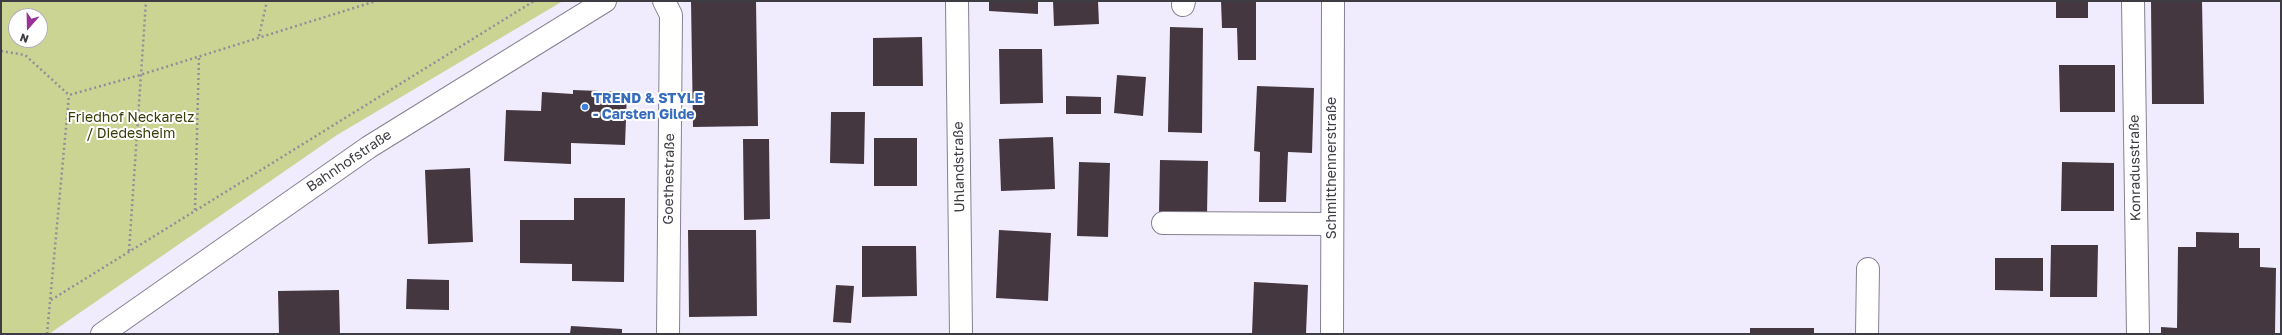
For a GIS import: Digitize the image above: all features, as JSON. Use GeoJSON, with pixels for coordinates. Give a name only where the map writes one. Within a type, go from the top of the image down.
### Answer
{"type":"FeatureCollection","features":[{"type":"Feature","properties":{"kind":"street","name":"Bahnhofstraße"},"geometry":{"type":"LineString","coordinates":[[102,334],[368,147],[605,1]]}},
{"type":"Feature","properties":{"kind":"street","name":"Goethestraße"},"geometry":{"type":"LineString","coordinates":[[664,1],[671,15],[668,334]]}},
{"type":"Feature","properties":{"kind":"street","name":"Uhlandstraße"},"geometry":{"type":"LineString","coordinates":[[956,1],[961,334]]}},
{"type":"Feature","properties":{"kind":"street","name":"Schmitthennerstraße"},"geometry":{"type":"LineString","coordinates":[[1332,334],[1331,224],[1333,1]]}},
{"type":"Feature","properties":{"kind":"street","name":"Konradusstraße"},"geometry":{"type":"LineString","coordinates":[[2133,1],[2138,334]]}},
{"type":"Feature","properties":{"kind":"street"},"geometry":{"type":"LineString","coordinates":[[1163,223],[1331,224]]}},
{"type":"Feature","properties":{"kind":"street"},"geometry":{"type":"LineString","coordinates":[[1866,334],[1868,269]]}},
{"type":"Feature","properties":{"kind":"path"},"geometry":{"type":"LineString","coordinates":[[128,251],[146,1]]}},
{"type":"Feature","properties":{"kind":"path"},"geometry":{"type":"LineString","coordinates":[[259,37],[267,1]]}},
{"type":"Feature","properties":{"kind":"path"},"geometry":{"type":"LineString","coordinates":[[69,95],[140,76],[376,1]]}},
{"type":"Feature","properties":{"kind":"path"},"geometry":{"type":"LineString","coordinates":[[51,300],[534,1]]}},
{"type":"Feature","properties":{"kind":"path"},"geometry":{"type":"LineString","coordinates":[[1,51],[25,55],[69,95]]}},
{"type":"Feature","properties":{"kind":"path"},"geometry":{"type":"LineString","coordinates":[[195,210],[199,57]]}},
{"type":"Feature","properties":{"kind":"path"},"geometry":{"type":"LineString","coordinates":[[48,334],[69,95]]}},
{"type":"Feature","properties":{"kind":"green space","name":"Friedhof Neckarelz / Diedesheim"},"geometry":{"type":"Polygon","coordinates":[[[1,1],[563,1],[337,135],[49,334],[1,334],[1,1]]]}},
{"type":"Feature","properties":{"kind":"building"},"geometry":{"type":"Polygon","coordinates":[[[691,1],[756,1],[758,126],[693,127],[691,1]]]}},
{"type":"Feature","properties":{"kind":"building"},"geometry":{"type":"Polygon","coordinates":[[[989,1],[1038,1],[1038,14],[989,11],[989,1]]]}},
{"type":"Feature","properties":{"kind":"building"},"geometry":{"type":"Polygon","coordinates":[[[1053,1],[1098,1],[1099,24],[1054,26],[1053,1]]]}},
{"type":"Feature","properties":{"kind":"building"},"geometry":{"type":"Polygon","coordinates":[[[1221,1],[1256,1],[1256,60],[1238,60],[1237,28],[1222,28],[1221,1]]]}},
{"type":"Feature","properties":{"kind":"building"},"geometry":{"type":"Polygon","coordinates":[[[2056,1],[2088,1],[2088,18],[2056,18],[2056,1]]]}},
{"type":"Feature","properties":{"kind":"building"},"geometry":{"type":"Polygon","coordinates":[[[2151,1],[2202,1],[2204,104],[2152,104],[2151,1]]]}},
{"type":"Feature","properties":{"kind":"building"},"geometry":{"type":"Polygon","coordinates":[[[1170,27],[1203,28],[1202,133],[1168,132],[1170,27]]]}},
{"type":"Feature","properties":{"kind":"building"},"geometry":{"type":"Polygon","coordinates":[[[922,37],[923,86],[873,86],[873,38],[922,37]]]}},
{"type":"Feature","properties":{"kind":"building"},"geometry":{"type":"Polygon","coordinates":[[[999,49],[1042,49],[1043,103],[1000,104],[999,49]]]}},
{"type":"Feature","properties":{"kind":"building"},"geometry":{"type":"Polygon","coordinates":[[[2059,65],[2115,65],[2115,112],[2060,112],[2059,65]]]}},
{"type":"Feature","properties":{"kind":"building"},"geometry":{"type":"Polygon","coordinates":[[[1117,75],[1146,77],[1143,116],[1114,113],[1117,75]]]}},
{"type":"Feature","properties":{"kind":"building"},"geometry":{"type":"Polygon","coordinates":[[[1257,86],[1314,88],[1312,153],[1288,152],[1286,202],[1259,202],[1260,152],[1254,151],[1257,86]]]}},
{"type":"Feature","properties":{"kind":"building"},"geometry":{"type":"Polygon","coordinates":[[[573,90],[627,92],[625,145],[571,143],[571,164],[504,161],[506,110],[541,111],[542,92],[573,94],[573,90]]]}},
{"type":"Feature","properties":{"kind":"building"},"geometry":{"type":"Polygon","coordinates":[[[1066,96],[1101,97],[1101,114],[1066,114],[1066,96]]]}},
{"type":"Feature","properties":{"kind":"building"},"geometry":{"type":"Polygon","coordinates":[[[831,112],[865,112],[864,164],[830,163],[831,112]]]}},
{"type":"Feature","properties":{"kind":"building"},"geometry":{"type":"Polygon","coordinates":[[[1053,137],[1055,189],[1001,191],[999,139],[1053,137]]]}},
{"type":"Feature","properties":{"kind":"building"},"geometry":{"type":"Polygon","coordinates":[[[874,138],[917,138],[917,186],[874,186],[874,138]]]}},
{"type":"Feature","properties":{"kind":"building"},"geometry":{"type":"Polygon","coordinates":[[[743,139],[769,139],[770,219],[744,220],[743,139]]]}},
{"type":"Feature","properties":{"kind":"building"},"geometry":{"type":"Polygon","coordinates":[[[1160,160],[1208,161],[1207,215],[1159,214],[1160,160]]]}},
{"type":"Feature","properties":{"kind":"building"},"geometry":{"type":"Polygon","coordinates":[[[1079,162],[1110,163],[1108,237],[1077,236],[1079,162]]]}},
{"type":"Feature","properties":{"kind":"building"},"geometry":{"type":"Polygon","coordinates":[[[2062,162],[2114,163],[2114,211],[2061,211],[2062,162]]]}},
{"type":"Feature","properties":{"kind":"building"},"geometry":{"type":"Polygon","coordinates":[[[470,168],[473,242],[428,244],[425,170],[470,168]]]}},
{"type":"Feature","properties":{"kind":"building"},"geometry":{"type":"Polygon","coordinates":[[[574,198],[625,198],[624,282],[572,281],[572,264],[520,263],[520,220],[574,220],[574,198]]]}},
{"type":"Feature","properties":{"kind":"building"},"geometry":{"type":"Polygon","coordinates":[[[688,230],[756,230],[757,316],[689,317],[688,230]]]}},
{"type":"Feature","properties":{"kind":"building"},"geometry":{"type":"Polygon","coordinates":[[[999,230],[1051,233],[1048,301],[996,298],[999,230]]]}},
{"type":"Feature","properties":{"kind":"building"},"geometry":{"type":"Polygon","coordinates":[[[2196,232],[2239,233],[2239,248],[2260,248],[2260,267],[2276,268],[2275,334],[2161,334],[2161,327],[2177,328],[2178,247],[2196,247],[2196,232]]]}},
{"type":"Feature","properties":{"kind":"building"},"geometry":{"type":"Polygon","coordinates":[[[2051,245],[2098,245],[2097,297],[2050,297],[2051,245]]]}},
{"type":"Feature","properties":{"kind":"building"},"geometry":{"type":"Polygon","coordinates":[[[862,246],[916,246],[917,296],[862,297],[862,246]]]}},
{"type":"Feature","properties":{"kind":"building"},"geometry":{"type":"Polygon","coordinates":[[[1995,258],[2043,258],[2043,291],[1995,290],[1995,258]]]}},
{"type":"Feature","properties":{"kind":"building"},"geometry":{"type":"Polygon","coordinates":[[[407,279],[449,280],[449,310],[406,309],[407,279]]]}},
{"type":"Feature","properties":{"kind":"building"},"geometry":{"type":"Polygon","coordinates":[[[1254,282],[1308,285],[1306,334],[1252,334],[1254,282]]]}},
{"type":"Feature","properties":{"kind":"building"},"geometry":{"type":"Polygon","coordinates":[[[836,285],[854,286],[851,323],[833,322],[836,285]]]}},
{"type":"Feature","properties":{"kind":"building"},"geometry":{"type":"Polygon","coordinates":[[[339,290],[340,334],[279,334],[278,291],[339,290]]]}},
{"type":"Feature","properties":{"kind":"building"},"geometry":{"type":"Polygon","coordinates":[[[571,326],[622,329],[622,334],[570,334],[571,326]]]}},
{"type":"Feature","properties":{"kind":"building"},"geometry":{"type":"Polygon","coordinates":[[[1750,328],[1814,328],[1814,334],[1750,334],[1750,328]]]}},
{"type":"Feature","properties":{"kind":"place","name":"TREND & STYLE - Carsten Gilde"},"geometry":{"type":"Point","coordinates":[585,107]}}]}
